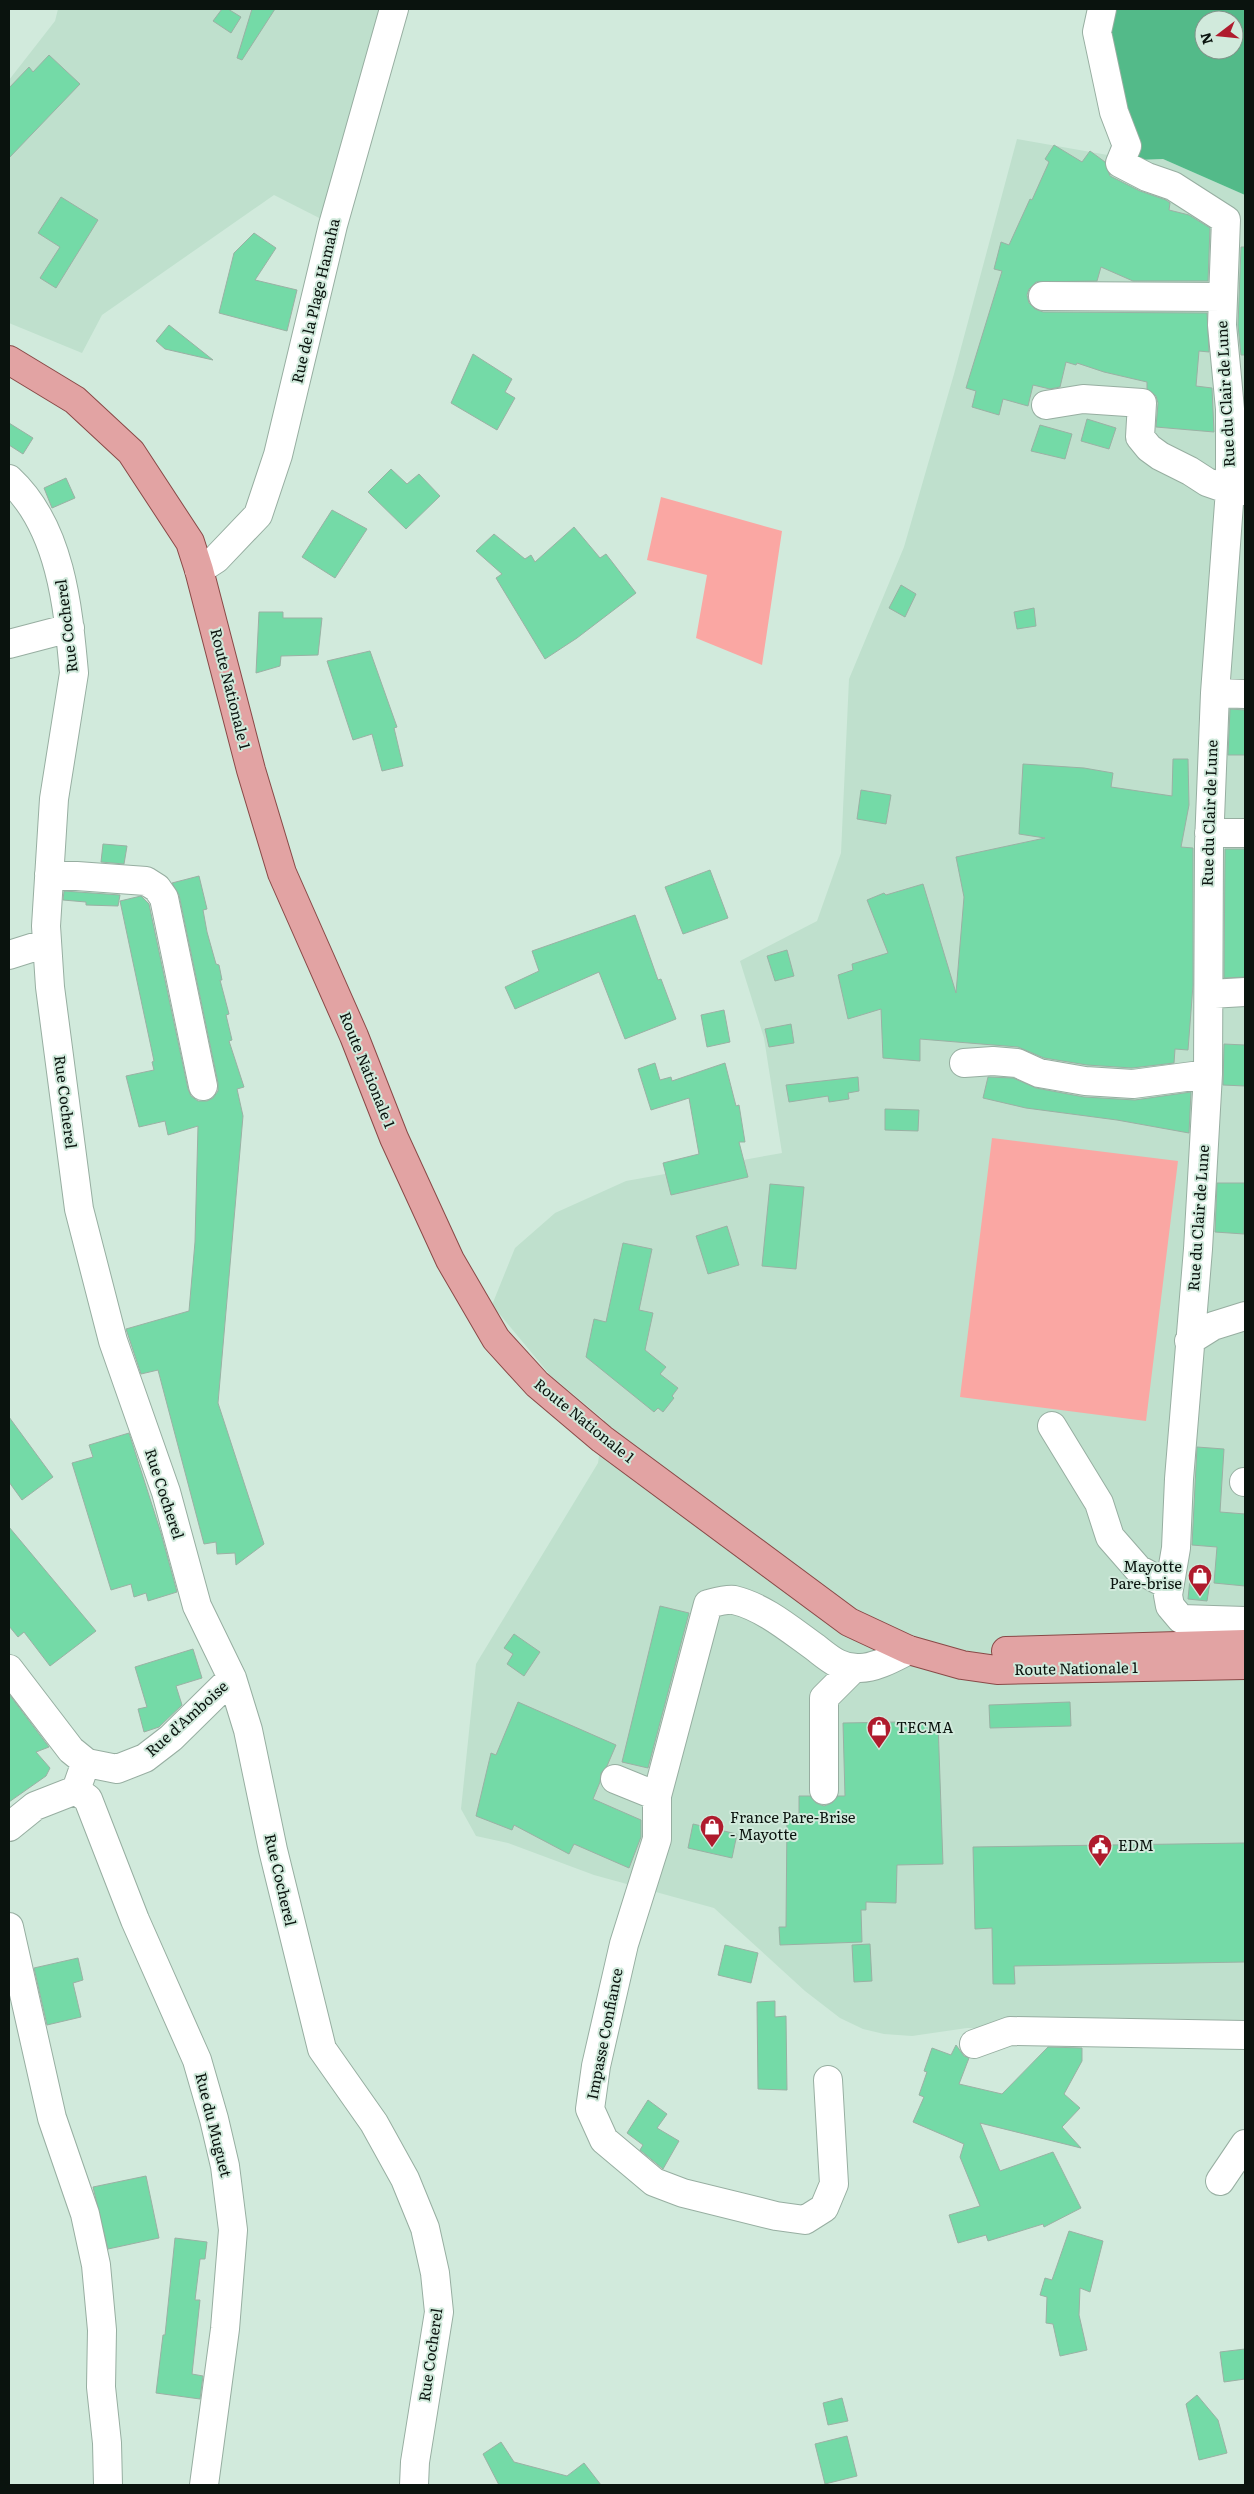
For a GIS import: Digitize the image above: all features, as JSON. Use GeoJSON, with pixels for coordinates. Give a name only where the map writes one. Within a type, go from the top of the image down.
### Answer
{"type":"FeatureCollection","features":[{"type":"Feature","properties":{"kind":"main road","name":"Route Nationale 1"},"geometry":{"type":"LineString","coordinates":[[9,360],[76,400],[131,452],[190,542],[251,770],[282,873],[354,1036],[394,1138],[450,1260],[496,1339],[536,1384],[602,1439],[849,1622],[910,1650],[962,1665],[997,1670],[1245,1665]]}},
{"type":"Feature","properties":{"kind":"main road","name":"Route Nationale 1"},"geometry":{"type":"LineString","coordinates":[[910,1650],[1013,1651],[1245,1644]]}},
{"type":"Feature","properties":{"kind":"street","name":"Rue de la Plage Hamaha"},"geometry":{"type":"LineString","coordinates":[[199,570],[216,559],[258,515],[278,456],[333,225],[394,9]]}},
{"type":"Feature","properties":{"kind":"street","name":"Rue du Clair de Lune"},"geometry":{"type":"LineString","coordinates":[[1100,20],[1114,112],[1127,146],[1120,163],[1147,177],[1173,186],[1226,220],[1222,325],[1238,409],[1237,490],[1215,692],[1207,926],[1210,994],[1208,1074],[1198,1249],[1189,1341],[1176,1548],[1168,1585],[1170,1606],[1182,1619],[1245,1621]]}},
{"type":"Feature","properties":{"kind":"street"},"geometry":{"type":"LineString","coordinates":[[1043,296],[1223,296]]}},
{"type":"Feature","properties":{"kind":"street"},"geometry":{"type":"LineString","coordinates":[[1046,406],[1083,399],[1142,403],[1140,437],[1149,448],[1207,482],[1237,490]]}},
{"type":"Feature","properties":{"kind":"street","name":"Rue Cocherel"},"geometry":{"type":"LineString","coordinates":[[9,478],[31,507],[46,534],[62,576],[70,628],[74,674],[54,799],[47,943],[50,986],[79,1209],[113,1341],[166,1492],[197,1606],[232,1678],[248,1730],[273,1850],[322,2049],[374,2123],[405,2180],[425,2228],[439,2312],[415,2462],[414,2485]]}},
{"type":"Feature","properties":{"kind":"street"},"geometry":{"type":"LineString","coordinates":[[9,644],[70,628]]}},
{"type":"Feature","properties":{"kind":"street"},"geometry":{"type":"LineString","coordinates":[[1215,692],[1245,694]]}},
{"type":"Feature","properties":{"kind":"street"},"geometry":{"type":"LineString","coordinates":[[1209,833],[1245,833]]}},
{"type":"Feature","properties":{"kind":"street"},"geometry":{"type":"LineString","coordinates":[[49,874],[146,881],[157,888],[164,898],[203,1086]]}},
{"type":"Feature","properties":{"kind":"street"},"geometry":{"type":"LineString","coordinates":[[9,955],[47,943]]}},
{"type":"Feature","properties":{"kind":"street"},"geometry":{"type":"LineString","coordinates":[[1210,994],[1245,992]]}},
{"type":"Feature","properties":{"kind":"street"},"geometry":{"type":"LineString","coordinates":[[964,1063],[993,1061],[1017,1063],[1039,1073],[1085,1081],[1133,1084],[1208,1074]]}},
{"type":"Feature","properties":{"kind":"street"},"geometry":{"type":"LineString","coordinates":[[1189,1341],[1213,1326],[1245,1316]]}},
{"type":"Feature","properties":{"kind":"street"},"geometry":{"type":"LineString","coordinates":[[1052,1426],[1099,1503],[1110,1537],[1138,1569],[1168,1585]]}},
{"type":"Feature","properties":{"kind":"street","name":"Impasse Confiance"},"geometry":{"type":"LineString","coordinates":[[828,2080],[834,2184],[824,2208],[805,2220],[776,2216],[683,2193],[654,2182],[604,2140],[590,2109],[596,2066],[624,1944],[657,1839],[657,1796],[708,1604],[733,1600],[751,1606],[783,1624],[835,1662],[854,1668]]}},
{"type":"Feature","properties":{"kind":"street"},"geometry":{"type":"LineString","coordinates":[[824,1790],[824,1698],[854,1668],[862,1668],[887,1661],[910,1650]]}},
{"type":"Feature","properties":{"kind":"street","name":"Rue d'Amboise"},"geometry":{"type":"LineString","coordinates":[[9,1669],[70,1750],[86,1762],[117,1769],[145,1758],[171,1738],[232,1678]]}},
{"type":"Feature","properties":{"kind":"street"},"geometry":{"type":"LineString","coordinates":[[9,1828],[35,1806],[76,1790],[86,1762]]}},
{"type":"Feature","properties":{"kind":"street"},"geometry":{"type":"LineString","coordinates":[[616,1779],[657,1796]]}},
{"type":"Feature","properties":{"kind":"street","name":"Rue du Muguet"},"geometry":{"type":"LineString","coordinates":[[76,1790],[88,1800],[135,1920],[197,2060],[214,2118],[225,2166],[233,2230],[225,2329],[204,2485]]}},
{"type":"Feature","properties":{"kind":"street"},"geometry":{"type":"LineString","coordinates":[[9,1927],[52,2118],[85,2214],[96,2265],[102,2330],[102,2386],[107,2443],[108,2485]]}},
{"type":"Feature","properties":{"kind":"street"},"geometry":{"type":"LineString","coordinates":[[974,2044],[1010,2031],[1245,2035]]}},
{"type":"Feature","properties":{"kind":"street"},"geometry":{"type":"LineString","coordinates":[[1220,2181],[1245,2144]]}},
{"type":"Feature","properties":{"kind":"shaded area"},"geometry":{"type":"Polygon","coordinates":[[[58,9],[394,9],[333,225],[274,195],[102,315],[82,353],[9,323],[9,80],[55,21],[58,9]]]}},
{"type":"Feature","properties":{"kind":"shaded area"},"geometry":{"type":"Polygon","coordinates":[[[1111,9],[1245,9],[1245,195],[1163,159],[1136,160],[1107,67],[1111,9]]]}},
{"type":"Feature","properties":{"kind":"shaded area"},"geometry":{"type":"Polygon","coordinates":[[[1017,139],[1136,160],[1163,159],[1245,195],[1245,2029],[967,2028],[912,2036],[884,2034],[863,2029],[840,2018],[805,1991],[714,1908],[594,1875],[508,1843],[476,1836],[461,1809],[476,1664],[598,1463],[604,1420],[550,1375],[492,1305],[515,1248],[555,1213],[626,1181],[782,1153],[764,1038],[740,961],[817,921],[841,853],[849,679],[904,547],[954,374],[1017,139]]]}},
{"type":"Feature","properties":{"kind":"shaded area"},"geometry":{"type":"Polygon","coordinates":[[[661,497],[782,531],[762,665],[696,638],[707,575],[647,560],[661,497]]]}},
{"type":"Feature","properties":{"kind":"shaded area"},"geometry":{"type":"Polygon","coordinates":[[[992,1138],[1178,1161],[1146,1421],[960,1397],[992,1138]]]}},
{"type":"Feature","properties":{"kind":"building"},"geometry":{"type":"Polygon","coordinates":[[[222,9],[228,9],[241,17],[231,33],[213,21],[222,9]]]}},
{"type":"Feature","properties":{"kind":"building"},"geometry":{"type":"Polygon","coordinates":[[[252,9],[275,9],[242,60],[237,58],[252,9]]]}},
{"type":"Feature","properties":{"kind":"building"},"geometry":{"type":"Polygon","coordinates":[[[49,55],[80,84],[9,158],[9,88],[29,67],[33,72],[49,55]]]}},
{"type":"Feature","properties":{"kind":"building"},"geometry":{"type":"Polygon","coordinates":[[[1054,145],[1082,162],[1090,151],[1105,162],[1110,176],[1140,191],[1166,200],[1170,203],[1169,210],[1189,215],[1210,228],[1208,281],[1133,281],[1101,267],[1097,281],[1036,282],[1029,289],[1027,295],[1029,303],[1035,309],[1043,312],[1207,313],[1209,352],[1199,351],[1196,386],[1212,388],[1214,432],[1156,427],[1158,403],[1156,396],[1147,389],[1147,382],[1104,372],[1077,363],[1076,365],[1066,362],[1060,387],[1050,389],[1033,385],[1028,406],[1003,399],[999,415],[972,407],[976,391],[966,388],[1002,271],[994,269],[1001,242],[1009,245],[1030,199],[1032,200],[1049,162],[1045,159],[1054,145]]]}},
{"type":"Feature","properties":{"kind":"building"},"geometry":{"type":"Polygon","coordinates":[[[61,197],[98,220],[56,288],[40,278],[60,247],[38,233],[61,197]]]}},
{"type":"Feature","properties":{"kind":"building"},"geometry":{"type":"Polygon","coordinates":[[[254,233],[276,248],[255,280],[297,290],[287,331],[219,313],[234,253],[254,233]]]}},
{"type":"Feature","properties":{"kind":"building"},"geometry":{"type":"Polygon","coordinates":[[[1241,247],[1245,247],[1245,355],[1241,355],[1238,325],[1241,247]]]}},
{"type":"Feature","properties":{"kind":"building"},"geometry":{"type":"Polygon","coordinates":[[[169,325],[213,360],[165,349],[156,341],[169,325]]]}},
{"type":"Feature","properties":{"kind":"building"},"geometry":{"type":"Polygon","coordinates":[[[473,354],[512,379],[505,392],[515,398],[497,430],[451,403],[473,354]]]}},
{"type":"Feature","properties":{"kind":"building"},"geometry":{"type":"Polygon","coordinates":[[[1087,419],[1116,428],[1109,449],[1081,441],[1087,419]]]}},
{"type":"Feature","properties":{"kind":"building"},"geometry":{"type":"Polygon","coordinates":[[[9,423],[33,438],[23,454],[9,445],[9,423]]]}},
{"type":"Feature","properties":{"kind":"building"},"geometry":{"type":"Polygon","coordinates":[[[1040,425],[1072,434],[1065,459],[1031,451],[1040,425]]]}},
{"type":"Feature","properties":{"kind":"building"},"geometry":{"type":"Polygon","coordinates":[[[391,469],[407,484],[419,474],[440,496],[406,529],[368,492],[391,469]]]}},
{"type":"Feature","properties":{"kind":"building"},"geometry":{"type":"Polygon","coordinates":[[[66,478],[75,498],[52,508],[44,488],[66,478]]]}},
{"type":"Feature","properties":{"kind":"building"},"geometry":{"type":"Polygon","coordinates":[[[332,510],[367,529],[335,578],[302,557],[332,510]]]}},
{"type":"Feature","properties":{"kind":"building"},"geometry":{"type":"Polygon","coordinates":[[[574,527],[600,558],[606,554],[636,593],[577,638],[545,659],[496,578],[502,574],[476,551],[494,534],[525,559],[531,555],[535,562],[574,527]]]}},
{"type":"Feature","properties":{"kind":"building"},"geometry":{"type":"Polygon","coordinates":[[[901,585],[916,594],[905,617],[889,608],[901,585]]]}},
{"type":"Feature","properties":{"kind":"building"},"geometry":{"type":"Polygon","coordinates":[[[1034,608],[1036,626],[1017,629],[1014,612],[1034,608]]]}},
{"type":"Feature","properties":{"kind":"building"},"geometry":{"type":"Polygon","coordinates":[[[259,612],[283,612],[283,618],[322,618],[318,655],[281,656],[280,666],[256,673],[259,612]]]}},
{"type":"Feature","properties":{"kind":"building"},"geometry":{"type":"Polygon","coordinates":[[[370,651],[397,727],[394,728],[403,766],[382,771],[372,734],[353,740],[327,661],[370,651]]]}},
{"type":"Feature","properties":{"kind":"building"},"geometry":{"type":"Polygon","coordinates":[[[1230,709],[1245,710],[1245,755],[1228,755],[1230,709]]]}},
{"type":"Feature","properties":{"kind":"building"},"geometry":{"type":"Polygon","coordinates":[[[1173,759],[1188,759],[1189,805],[1181,847],[1193,848],[1193,985],[1188,1050],[1175,1049],[1174,1063],[1132,1068],[1087,1065],[1044,1058],[1018,1047],[920,1039],[920,1061],[883,1058],[881,1009],[848,1019],[838,975],[853,970],[852,964],[888,953],[867,900],[884,893],[886,895],[923,884],[956,993],[964,897],[956,857],[1045,838],[1019,834],[1023,764],[1084,768],[1113,773],[1111,787],[1172,796],[1173,759]]]}},
{"type":"Feature","properties":{"kind":"building"},"geometry":{"type":"Polygon","coordinates":[[[861,790],[891,795],[886,824],[857,819],[861,790]]]}},
{"type":"Feature","properties":{"kind":"building"},"geometry":{"type":"Polygon","coordinates":[[[103,844],[127,846],[124,864],[101,862],[103,844]]]}},
{"type":"Feature","properties":{"kind":"building"},"geometry":{"type":"Polygon","coordinates":[[[1225,849],[1245,849],[1245,977],[1224,978],[1225,849]]]}},
{"type":"Feature","properties":{"kind":"building"},"geometry":{"type":"Polygon","coordinates":[[[710,870],[728,918],[683,934],[665,887],[710,870]]]}},
{"type":"Feature","properties":{"kind":"building"},"geometry":{"type":"Polygon","coordinates":[[[199,876],[207,909],[203,910],[207,932],[216,964],[219,965],[222,980],[220,980],[229,1014],[226,1015],[232,1040],[229,1041],[244,1087],[237,1089],[243,1116],[218,1403],[264,1544],[236,1565],[235,1553],[217,1554],[216,1542],[204,1544],[158,1370],[141,1374],[126,1329],[189,1311],[195,1242],[198,1126],[168,1135],[165,1121],[139,1127],[126,1076],[154,1070],[152,1062],[154,1061],[120,901],[141,896],[149,904],[188,1089],[191,1096],[198,1101],[207,1101],[213,1098],[218,1091],[218,1083],[179,895],[172,883],[199,876]]]}},
{"type":"Feature","properties":{"kind":"building"},"geometry":{"type":"Polygon","coordinates":[[[64,891],[120,895],[118,906],[86,905],[86,902],[63,900],[64,891]]]}},
{"type":"Feature","properties":{"kind":"building"},"geometry":{"type":"Polygon","coordinates":[[[635,915],[658,980],[661,979],[676,1019],[625,1039],[599,972],[515,1009],[505,987],[539,971],[532,951],[635,915]]]}},
{"type":"Feature","properties":{"kind":"building"},"geometry":{"type":"Polygon","coordinates":[[[787,950],[794,976],[775,981],[767,956],[787,950]]]}},
{"type":"Feature","properties":{"kind":"building"},"geometry":{"type":"Polygon","coordinates":[[[724,1010],[730,1042],[707,1047],[701,1015],[724,1010]]]}},
{"type":"Feature","properties":{"kind":"building"},"geometry":{"type":"Polygon","coordinates":[[[791,1024],[794,1043],[769,1047],[765,1029],[791,1024]]]}},
{"type":"Feature","properties":{"kind":"building"},"geometry":{"type":"Polygon","coordinates":[[[1224,1044],[1245,1045],[1245,1086],[1223,1085],[1224,1044]]]}},
{"type":"Feature","properties":{"kind":"building"},"geometry":{"type":"Polygon","coordinates":[[[655,1063],[660,1080],[671,1077],[672,1081],[725,1063],[736,1106],[739,1105],[745,1142],[739,1142],[748,1177],[671,1195],[663,1163],[699,1154],[689,1098],[651,1110],[638,1069],[655,1063]]]}},
{"type":"Feature","properties":{"kind":"building"},"geometry":{"type":"Polygon","coordinates":[[[858,1077],[859,1091],[848,1093],[849,1099],[829,1102],[828,1096],[789,1102],[786,1085],[858,1077]]]}},
{"type":"Feature","properties":{"kind":"building"},"geometry":{"type":"Polygon","coordinates":[[[988,1077],[1013,1078],[1036,1088],[1084,1097],[1135,1100],[1191,1092],[1189,1133],[1117,1120],[1026,1108],[983,1098],[988,1077]]]}},
{"type":"Feature","properties":{"kind":"building"},"geometry":{"type":"Polygon","coordinates":[[[885,1109],[919,1110],[918,1131],[885,1130],[885,1109]]]}},
{"type":"Feature","properties":{"kind":"building"},"geometry":{"type":"Polygon","coordinates":[[[1217,1183],[1245,1183],[1244,1234],[1215,1232],[1217,1183]]]}},
{"type":"Feature","properties":{"kind":"building"},"geometry":{"type":"Polygon","coordinates":[[[770,1184],[804,1187],[796,1269],[762,1266],[770,1184]]]}},
{"type":"Feature","properties":{"kind":"building"},"geometry":{"type":"Polygon","coordinates":[[[727,1226],[739,1265],[708,1274],[696,1236],[727,1226]]]}},
{"type":"Feature","properties":{"kind":"building"},"geometry":{"type":"Polygon","coordinates":[[[623,1243],[652,1249],[639,1310],[653,1313],[645,1350],[666,1367],[660,1374],[678,1388],[672,1396],[674,1398],[663,1412],[658,1408],[654,1412],[586,1357],[594,1319],[606,1322],[623,1243]]]}},
{"type":"Feature","properties":{"kind":"building"},"geometry":{"type":"Polygon","coordinates":[[[9,1417],[53,1477],[22,1500],[9,1482],[9,1417]]]}},
{"type":"Feature","properties":{"kind":"building"},"geometry":{"type":"Polygon","coordinates":[[[129,1433],[161,1533],[177,1592],[148,1601],[146,1593],[134,1597],[131,1584],[111,1590],[72,1463],[93,1457],[89,1445],[129,1433]]]}},
{"type":"Feature","properties":{"kind":"building"},"geometry":{"type":"Polygon","coordinates":[[[1197,1447],[1224,1449],[1220,1512],[1245,1514],[1245,1586],[1214,1583],[1217,1547],[1192,1545],[1197,1447]]]}},
{"type":"Feature","properties":{"kind":"building"},"geometry":{"type":"Polygon","coordinates":[[[9,1527],[96,1631],[50,1666],[24,1632],[18,1637],[9,1626],[9,1527]]]}},
{"type":"Feature","properties":{"kind":"building"},"geometry":{"type":"Polygon","coordinates":[[[1190,1579],[1210,1582],[1207,1601],[1188,1599],[1190,1579]]]}},
{"type":"Feature","properties":{"kind":"building"},"geometry":{"type":"Polygon","coordinates":[[[660,1606],[689,1613],[648,1768],[622,1762],[660,1606]]]}},
{"type":"Feature","properties":{"kind":"building"},"geometry":{"type":"Polygon","coordinates":[[[514,1634],[540,1652],[524,1676],[507,1664],[513,1654],[504,1648],[514,1634]]]}},
{"type":"Feature","properties":{"kind":"building"},"geometry":{"type":"Polygon","coordinates":[[[193,1649],[202,1678],[176,1686],[182,1705],[159,1727],[144,1732],[138,1709],[147,1707],[135,1667],[193,1649]]]}},
{"type":"Feature","properties":{"kind":"building"},"geometry":{"type":"Polygon","coordinates":[[[9,1694],[49,1747],[36,1752],[50,1768],[46,1776],[9,1802],[9,1694]]]}},
{"type":"Feature","properties":{"kind":"building"},"geometry":{"type":"Polygon","coordinates":[[[518,1702],[616,1745],[607,1766],[601,1773],[600,1782],[593,1799],[641,1820],[641,1837],[629,1868],[574,1844],[569,1854],[514,1825],[512,1830],[476,1816],[491,1753],[496,1755],[518,1702]]]}},
{"type":"Feature","properties":{"kind":"building"},"geometry":{"type":"Polygon","coordinates":[[[1070,1702],[1071,1726],[990,1728],[989,1705],[1070,1702]]]}},
{"type":"Feature","properties":{"kind":"building"},"geometry":{"type":"Polygon","coordinates":[[[899,1722],[899,1724],[938,1722],[943,1864],[897,1865],[896,1903],[866,1902],[866,1910],[861,1910],[862,1942],[780,1945],[779,1927],[786,1927],[787,1817],[799,1817],[799,1796],[810,1796],[816,1803],[824,1806],[832,1803],[838,1796],[845,1796],[843,1723],[899,1722]]]}},
{"type":"Feature","properties":{"kind":"building"},"geometry":{"type":"Polygon","coordinates":[[[693,1824],[737,1834],[732,1858],[688,1848],[693,1824]]]}},
{"type":"Feature","properties":{"kind":"building"},"geometry":{"type":"Polygon","coordinates":[[[1245,1843],[1245,1962],[1014,1966],[1015,1984],[993,1984],[992,1928],[975,1929],[973,1847],[1245,1843]]]}},
{"type":"Feature","properties":{"kind":"building"},"geometry":{"type":"Polygon","coordinates":[[[870,1944],[872,1981],[854,1982],[852,1945],[870,1944]]]}},
{"type":"Feature","properties":{"kind":"building"},"geometry":{"type":"Polygon","coordinates":[[[725,1945],[758,1953],[751,1983],[718,1975],[725,1945]]]}},
{"type":"Feature","properties":{"kind":"building"},"geometry":{"type":"Polygon","coordinates":[[[78,1958],[83,1980],[73,1983],[81,2017],[47,2025],[34,1968],[78,1958]]]}},
{"type":"Feature","properties":{"kind":"building"},"geometry":{"type":"Polygon","coordinates":[[[775,2001],[775,2017],[786,2016],[787,2090],[758,2089],[757,2002],[775,2001]]]}},
{"type":"Feature","properties":{"kind":"building"},"geometry":{"type":"Polygon","coordinates":[[[956,2045],[964,2056],[969,2058],[959,2084],[1002,2094],[1048,2047],[1082,2048],[1082,2061],[1064,2094],[1080,2108],[1062,2127],[1081,2148],[980,2123],[1000,2171],[1053,2152],[1081,2208],[1044,2227],[1043,2224],[988,2241],[986,2235],[958,2243],[949,2215],[980,2206],[960,2157],[964,2144],[913,2122],[924,2097],[919,2095],[927,2072],[924,2071],[932,2048],[951,2055],[956,2045]]]}},
{"type":"Feature","properties":{"kind":"building"},"geometry":{"type":"Polygon","coordinates":[[[648,2100],[667,2114],[657,2128],[679,2141],[663,2169],[640,2150],[643,2145],[627,2133],[648,2100]]]}},
{"type":"Feature","properties":{"kind":"building"},"geometry":{"type":"Polygon","coordinates":[[[146,2176],[159,2238],[108,2249],[93,2187],[146,2176]]]}},
{"type":"Feature","properties":{"kind":"building"},"geometry":{"type":"Polygon","coordinates":[[[1069,2231],[1103,2241],[1090,2292],[1080,2288],[1079,2315],[1087,2350],[1060,2356],[1053,2324],[1046,2323],[1047,2297],[1040,2295],[1045,2278],[1052,2280],[1069,2231]]]}},
{"type":"Feature","properties":{"kind":"building"},"geometry":{"type":"Polygon","coordinates":[[[175,2238],[207,2242],[205,2259],[200,2259],[195,2300],[200,2300],[192,2374],[203,2376],[200,2399],[156,2393],[163,2335],[165,2335],[175,2238]]]}},
{"type":"Feature","properties":{"kind":"building"},"geometry":{"type":"Polygon","coordinates":[[[1245,2349],[1245,2379],[1224,2382],[1220,2352],[1245,2349]]]}},
{"type":"Feature","properties":{"kind":"building"},"geometry":{"type":"Polygon","coordinates":[[[1197,2395],[1218,2420],[1227,2453],[1199,2460],[1186,2404],[1197,2395]]]}},
{"type":"Feature","properties":{"kind":"building"},"geometry":{"type":"Polygon","coordinates":[[[842,2398],[848,2421],[828,2425],[823,2403],[842,2398]]]}},
{"type":"Feature","properties":{"kind":"building"},"geometry":{"type":"Polygon","coordinates":[[[847,2436],[857,2476],[825,2484],[815,2444],[847,2436]]]}},
{"type":"Feature","properties":{"kind":"building"},"geometry":{"type":"Polygon","coordinates":[[[501,2442],[514,2462],[567,2476],[584,2463],[601,2485],[499,2485],[483,2454],[501,2442]]]}},
{"type":"Feature","properties":{"kind":"place","name":"Mayotte Pare-brise"},"geometry":{"type":"Point","coordinates":[1200,1597]}},
{"type":"Feature","properties":{"kind":"place","name":"TECMA"},"geometry":{"type":"Point","coordinates":[879,1749]}},
{"type":"Feature","properties":{"kind":"place","name":"France Pare-Brise - Mayotte"},"geometry":{"type":"Point","coordinates":[712,1848]}},
{"type":"Feature","properties":{"kind":"place","name":"EDM"},"geometry":{"type":"Point","coordinates":[1100,1867]}}]}
